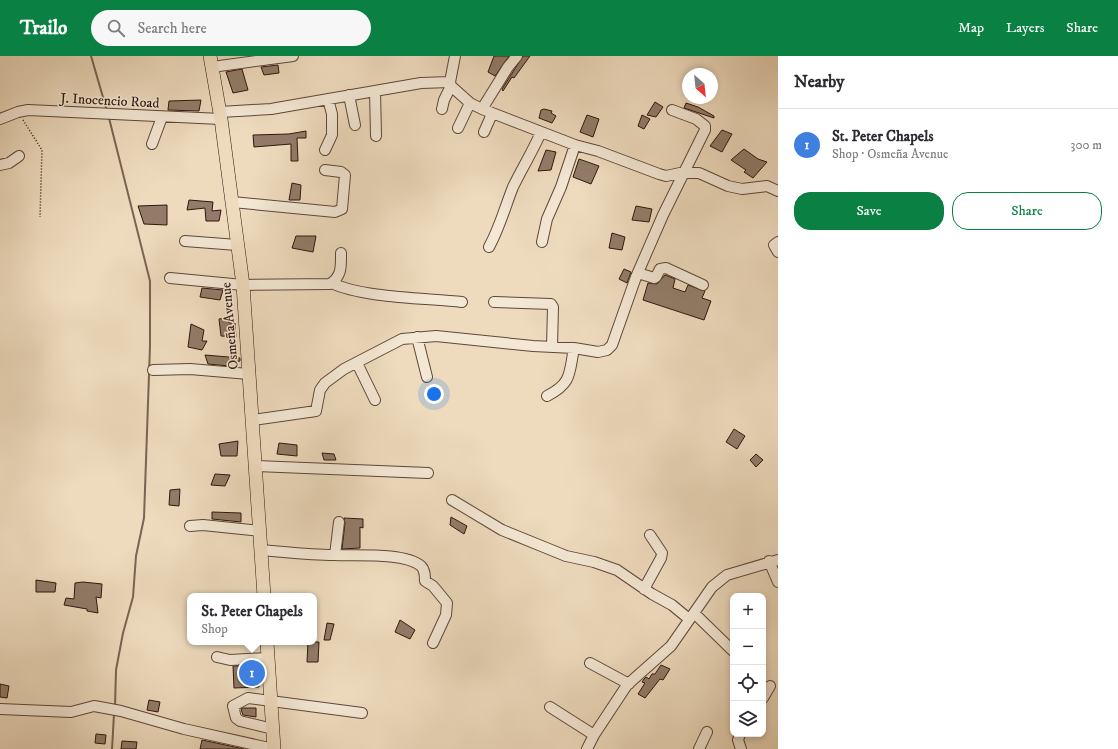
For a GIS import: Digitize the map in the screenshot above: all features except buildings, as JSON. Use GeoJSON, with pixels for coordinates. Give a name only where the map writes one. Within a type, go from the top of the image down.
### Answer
{"type":"FeatureCollection","features":[{"type":"Feature","properties":{"kind":"main road","name":"Osmeña Avenue"},"geometry":{"type":"LineString","coordinates":[[211,62],[220,115],[242,285],[253,420],[264,593]]}},
{"type":"Feature","properties":{"kind":"main road"},"geometry":{"type":"LineString","coordinates":[[267,645],[274,749]]}},
{"type":"Feature","properties":{"kind":"street"},"geometry":{"type":"LineString","coordinates":[[211,62],[293,56]]}},
{"type":"Feature","properties":{"kind":"street"},"geometry":{"type":"LineString","coordinates":[[442,109],[450,84],[455,56]]}},
{"type":"Feature","properties":{"kind":"street"},"geometry":{"type":"LineString","coordinates":[[482,110],[508,66],[517,56]]}},
{"type":"Feature","properties":{"kind":"street","name":"J. Inocencio Road"},"geometry":{"type":"LineString","coordinates":[[0,119],[18,112],[80,112],[162,117],[220,115],[271,109],[421,83],[450,84]]}},
{"type":"Feature","properties":{"kind":"street"},"geometry":{"type":"LineString","coordinates":[[450,84],[470,103],[482,110],[575,145],[598,151],[666,176],[685,173],[706,175],[713,180],[742,190],[767,186],[778,191]]}},
{"type":"Feature","properties":{"kind":"street"},"geometry":{"type":"LineString","coordinates":[[375,91],[376,136]]}},
{"type":"Feature","properties":{"kind":"street"},"geometry":{"type":"LineString","coordinates":[[349,95],[355,125]]}},
{"type":"Feature","properties":{"kind":"street"},"geometry":{"type":"LineString","coordinates":[[325,150],[332,135],[332,114],[328,99]]}},
{"type":"Feature","properties":{"kind":"street"},"geometry":{"type":"LineString","coordinates":[[458,128],[470,103]]}},
{"type":"Feature","properties":{"kind":"street"},"geometry":{"type":"LineString","coordinates":[[253,420],[316,411],[322,386],[344,370],[397,340],[436,336],[574,348],[598,352],[607,350],[612,345],[638,273],[705,130],[705,126],[696,119],[672,110]]}},
{"type":"Feature","properties":{"kind":"street"},"geometry":{"type":"LineString","coordinates":[[484,132],[492,114]]}},
{"type":"Feature","properties":{"kind":"street"},"geometry":{"type":"LineString","coordinates":[[152,144],[162,117]]}},
{"type":"Feature","properties":{"kind":"street"},"geometry":{"type":"LineString","coordinates":[[489,246],[498,230],[514,186],[532,154],[541,132]]}},
{"type":"Feature","properties":{"kind":"street"},"geometry":{"type":"LineString","coordinates":[[542,242],[547,219],[561,187],[575,145]]}},
{"type":"Feature","properties":{"kind":"street"},"geometry":{"type":"LineString","coordinates":[[0,165],[19,156]]}},
{"type":"Feature","properties":{"kind":"street"},"geometry":{"type":"LineString","coordinates":[[232,202],[335,212],[342,208],[345,175],[340,172],[325,170]]}},
{"type":"Feature","properties":{"kind":"street"},"geometry":{"type":"LineString","coordinates":[[185,242],[237,245]]}},
{"type":"Feature","properties":{"kind":"street"},"geometry":{"type":"LineString","coordinates":[[778,242],[774,246],[778,252]]}},
{"type":"Feature","properties":{"kind":"street"},"geometry":{"type":"LineString","coordinates":[[170,278],[242,285],[330,284],[336,280],[341,271],[341,253]]}},
{"type":"Feature","properties":{"kind":"street"},"geometry":{"type":"LineString","coordinates":[[638,273],[654,278],[660,269],[666,268],[703,285]]}},
{"type":"Feature","properties":{"kind":"street"},"geometry":{"type":"LineString","coordinates":[[332,283],[341,288],[365,293],[462,302]]}},
{"type":"Feature","properties":{"kind":"street"},"geometry":{"type":"LineString","coordinates":[[494,302],[551,304],[553,307],[552,347]]}},
{"type":"Feature","properties":{"kind":"street"},"geometry":{"type":"LineString","coordinates":[[417,337],[427,377]]}},
{"type":"Feature","properties":{"kind":"street"},"geometry":{"type":"LineString","coordinates":[[547,396],[561,389],[568,379],[574,348]]}},
{"type":"Feature","properties":{"kind":"street"},"geometry":{"type":"LineString","coordinates":[[357,363],[375,400]]}},
{"type":"Feature","properties":{"kind":"street"},"geometry":{"type":"LineString","coordinates":[[153,370],[190,369],[249,374]]}},
{"type":"Feature","properties":{"kind":"street"},"geometry":{"type":"LineString","coordinates":[[256,466],[428,474]]}},
{"type":"Feature","properties":{"kind":"street"},"geometry":{"type":"LineString","coordinates":[[452,500],[502,530],[566,556],[594,562],[617,570],[644,589],[691,616],[730,648]]}},
{"type":"Feature","properties":{"kind":"street"},"geometry":{"type":"LineString","coordinates":[[335,555],[339,522]]}},
{"type":"Feature","properties":{"kind":"street"},"geometry":{"type":"LineString","coordinates":[[190,526],[260,531]]}},
{"type":"Feature","properties":{"kind":"street"},"geometry":{"type":"LineString","coordinates":[[644,589],[661,558],[662,553],[650,535]]}},
{"type":"Feature","properties":{"kind":"street"},"geometry":{"type":"LineString","coordinates":[[261,550],[335,555],[379,556],[408,560],[421,566],[424,570],[425,581],[433,586],[447,603],[446,615],[433,643]]}},
{"type":"Feature","properties":{"kind":"street"},"geometry":{"type":"LineString","coordinates":[[588,749],[594,735],[628,684],[671,646],[704,596],[719,580],[727,575],[773,561],[778,582]]}},
{"type":"Feature","properties":{"kind":"street"},"geometry":{"type":"LineString","coordinates":[[217,657],[230,660],[268,658]]}},
{"type":"Feature","properties":{"kind":"street"},"geometry":{"type":"LineString","coordinates":[[590,664],[628,684]]}},
{"type":"Feature","properties":{"kind":"street"},"geometry":{"type":"LineString","coordinates":[[766,693],[770,686]]}},
{"type":"Feature","properties":{"kind":"street"},"geometry":{"type":"LineString","coordinates":[[273,729],[240,721],[236,718],[233,706],[248,698],[362,713]]}},
{"type":"Feature","properties":{"kind":"street"},"geometry":{"type":"LineString","coordinates":[[0,709],[70,712],[94,706],[121,710],[184,729],[274,749]]}},
{"type":"Feature","properties":{"kind":"street"},"geometry":{"type":"LineString","coordinates":[[550,707],[594,735]]}},
{"type":"Feature","properties":{"kind":"street"},"geometry":{"type":"LineString","coordinates":[[698,749],[707,732]]}},
{"type":"Feature","properties":{"kind":"street"},"geometry":{"type":"LineString","coordinates":[[739,737],[738,740],[741,749]]}},
{"type":"Feature","properties":{"kind":"path"},"geometry":{"type":"LineString","coordinates":[[18,112],[42,150],[40,217]]}},
{"type":"Feature","properties":{"kind":"waterway"},"geometry":{"type":"LineString","coordinates":[[91,56],[107,111]]}},
{"type":"Feature","properties":{"kind":"waterway"},"geometry":{"type":"LineString","coordinates":[[109,118],[150,281],[150,346],[144,518],[136,556],[133,597],[123,633],[116,670],[115,707]]}},
{"type":"Feature","properties":{"kind":"waterway"},"geometry":{"type":"LineString","coordinates":[[112,749],[114,714]]}},
{"type":"Feature","properties":{"kind":"place","name":"St. Peter Chapels"},"geometry":{"type":"Point","coordinates":[252,673]}}]}
